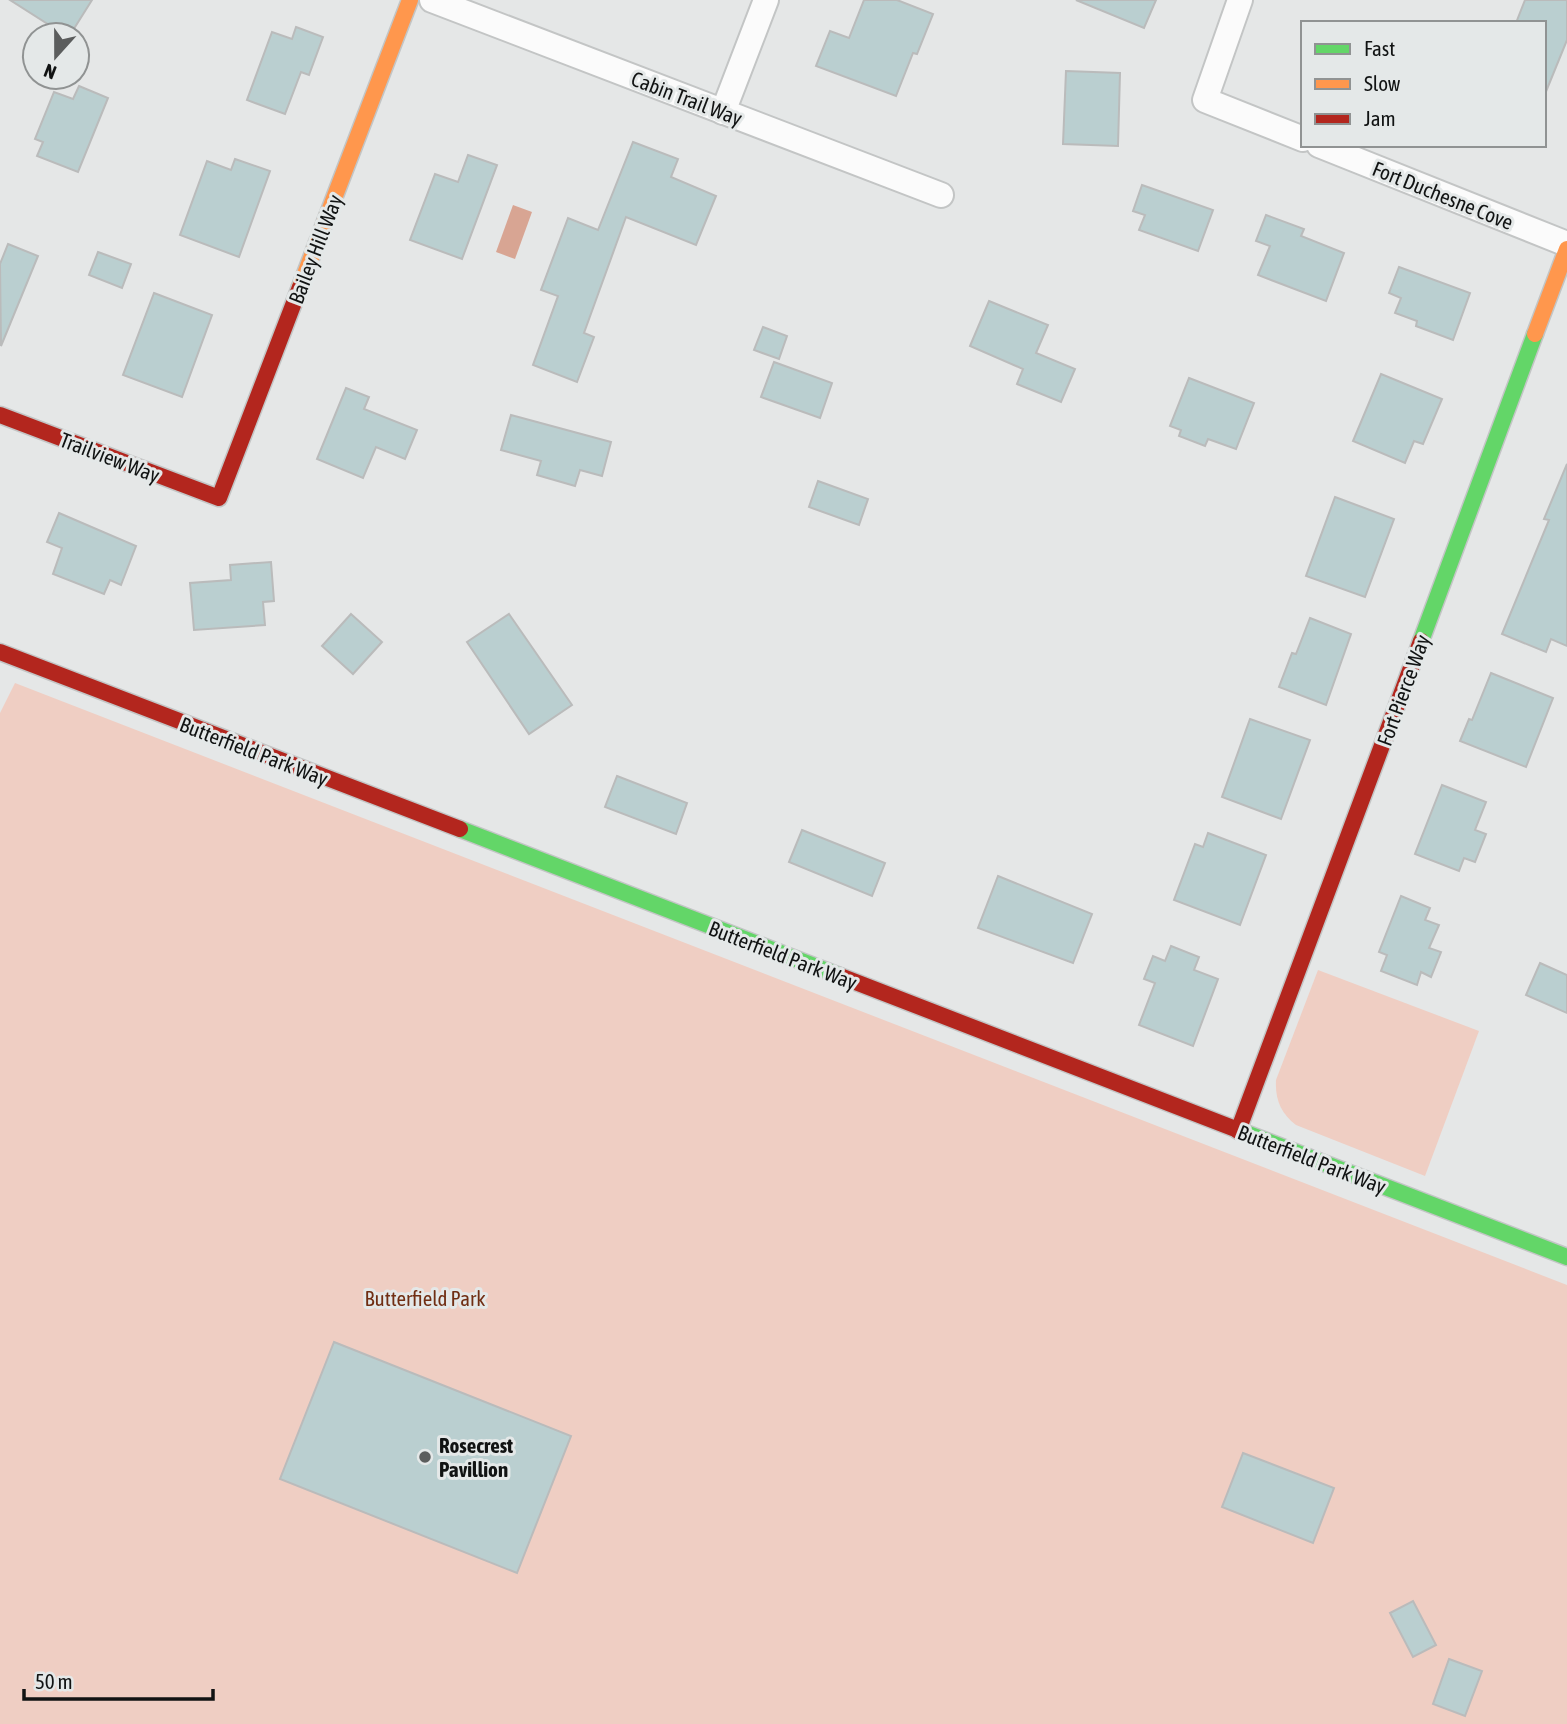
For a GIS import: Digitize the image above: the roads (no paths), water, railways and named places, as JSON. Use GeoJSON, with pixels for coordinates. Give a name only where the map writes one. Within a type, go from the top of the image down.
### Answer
{"type":"FeatureCollection","features":[{"type":"Feature","properties":{"kind":"street","name":"Bailey Hill Way"},"geometry":{"type":"LineString","coordinates":[[219,498],[410,0]]}},
{"type":"Feature","properties":{"kind":"street","name":"Cabin Trail Way"},"geometry":{"type":"LineString","coordinates":[[432,0],[941,195]]}},
{"type":"Feature","properties":{"kind":"street"},"geometry":{"type":"LineString","coordinates":[[723,112],[766,0]]}},
{"type":"Feature","properties":{"kind":"street"},"geometry":{"type":"LineString","coordinates":[[1240,0],[1205,100],[1301,138]]}},
{"type":"Feature","properties":{"kind":"street","name":"Fort Duchesne Cove"},"geometry":{"type":"LineString","coordinates":[[1324,147],[1567,246]]}},
{"type":"Feature","properties":{"kind":"street","name":"Fort Pierce Way"},"geometry":{"type":"LineString","coordinates":[[1238,1131],[1567,246]]}},
{"type":"Feature","properties":{"kind":"street","name":"Trailview Way"},"geometry":{"type":"LineString","coordinates":[[0,415],[219,498]]}},
{"type":"Feature","properties":{"kind":"street","name":"Butterfield Park Way"},"geometry":{"type":"LineString","coordinates":[[0,652],[1567,1257]]}},
{"type":"Feature","properties":{"kind":"place","name":"Rosecrest Pavillion"},"geometry":{"type":"Point","coordinates":[425,1457]}},
{"type":"Feature","properties":{"kind":"park label","name":"Butterfield Park"},"geometry":{"type":"Point","coordinates":[425,1298]}}]}
